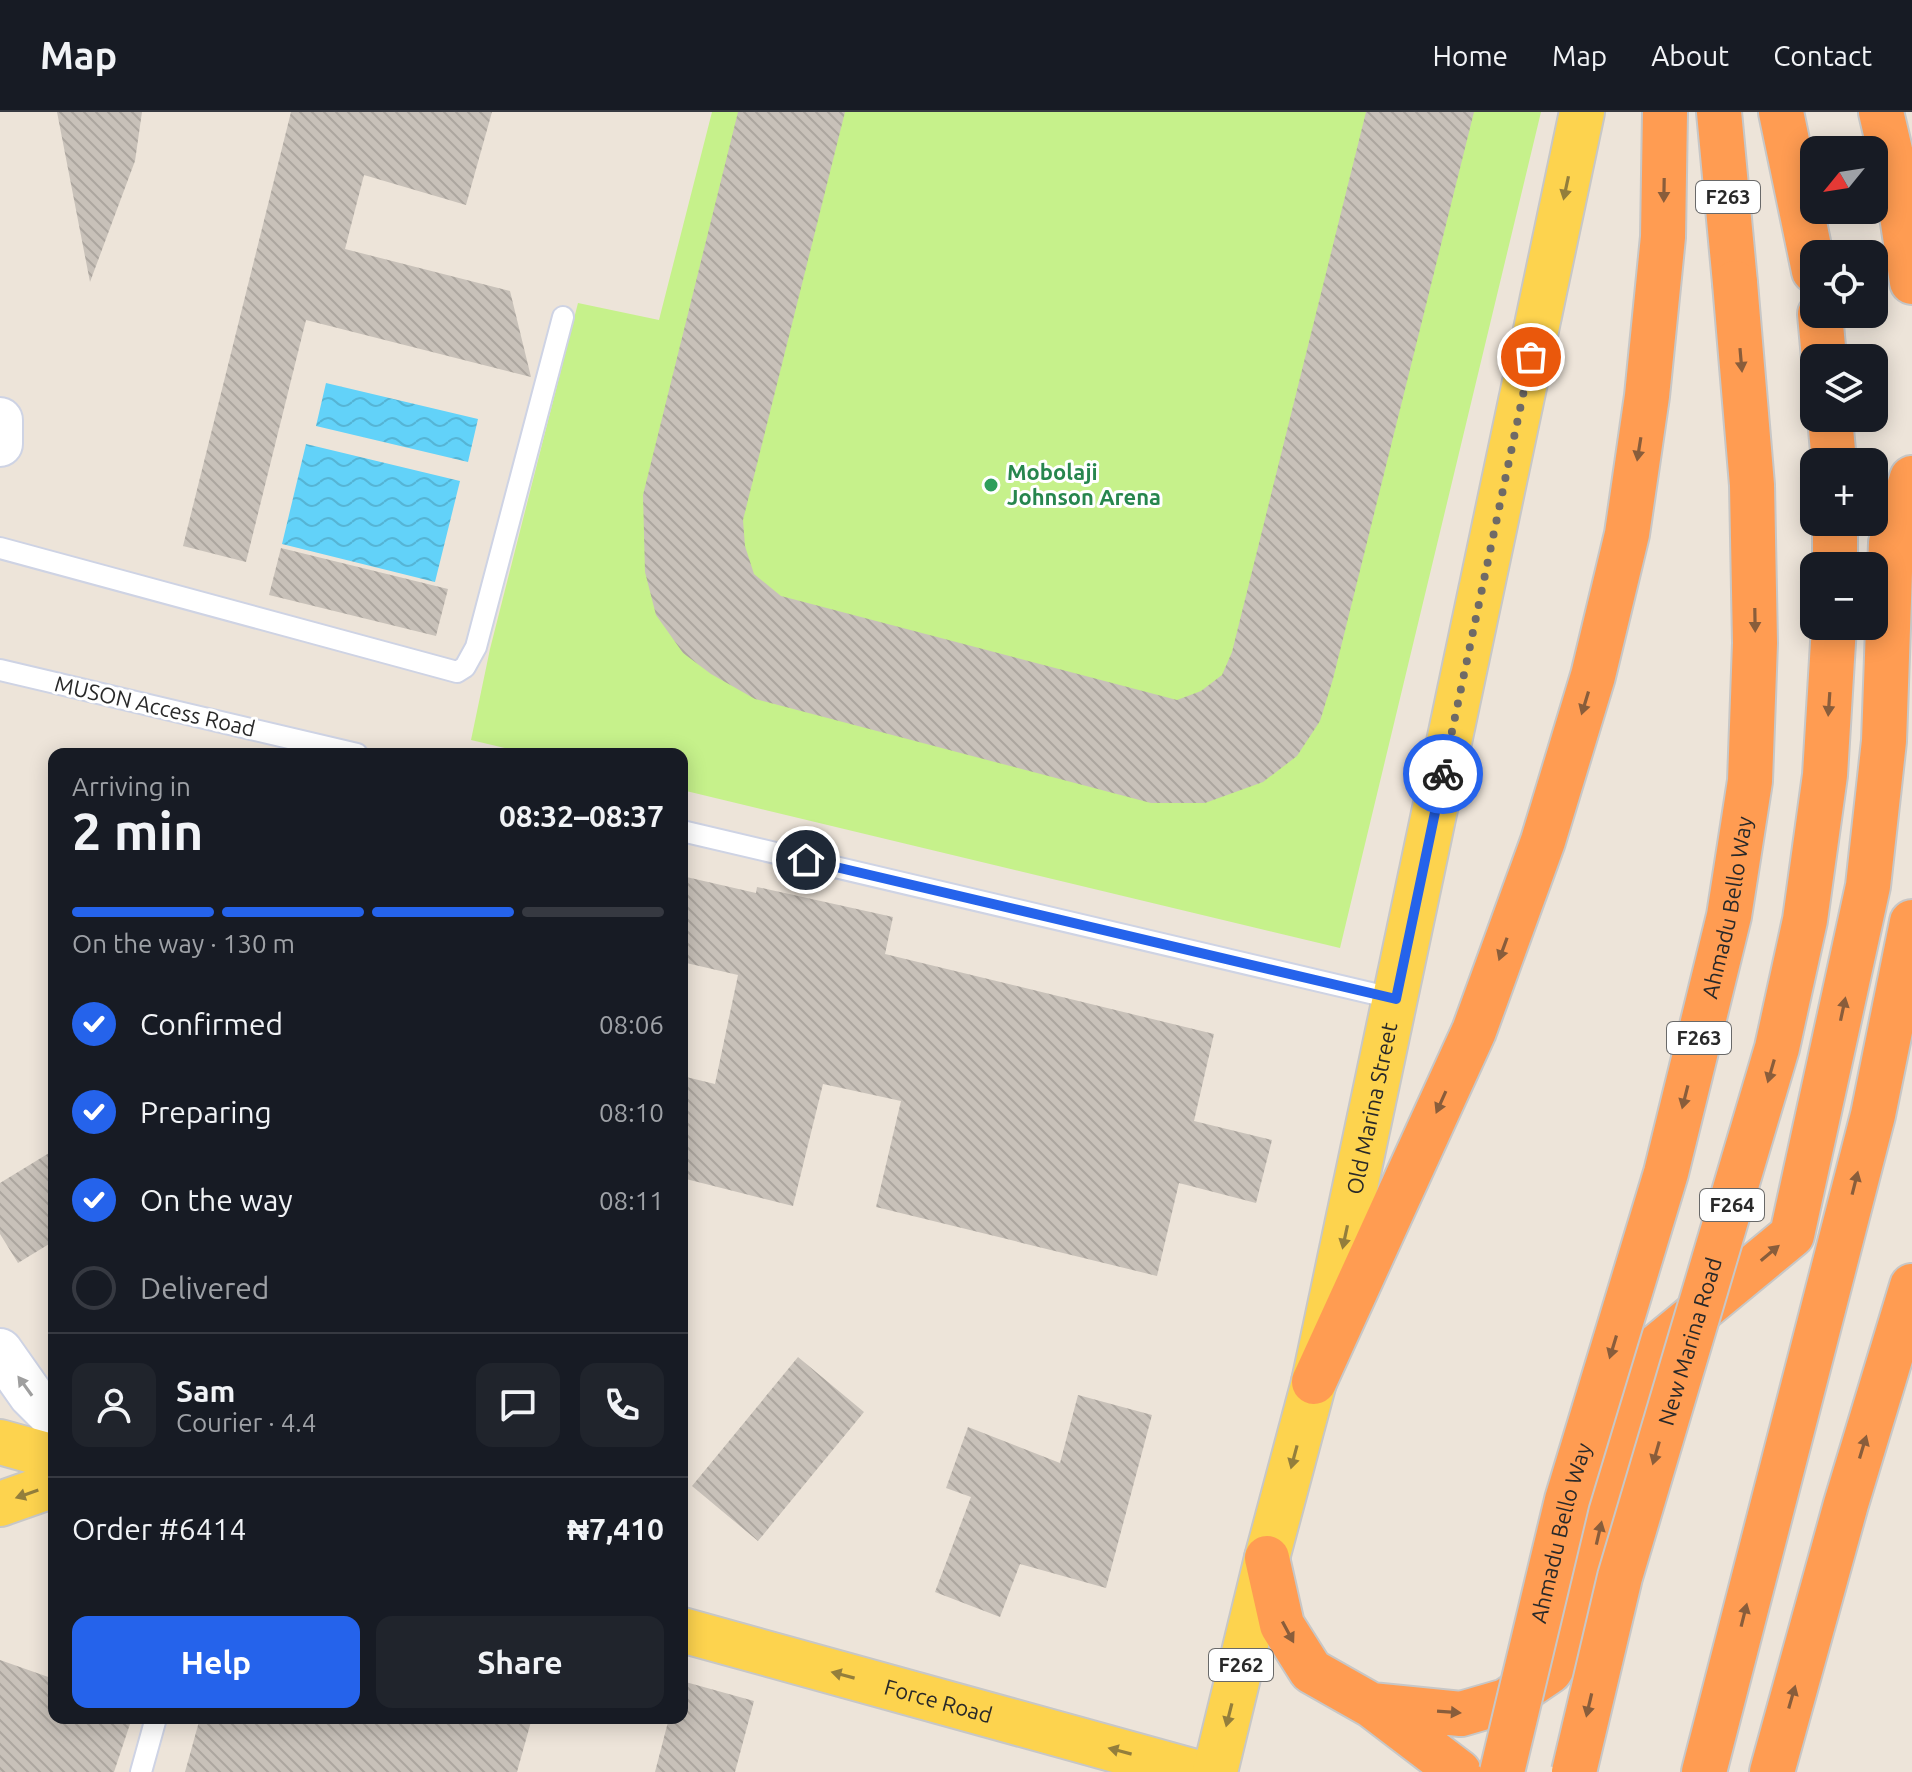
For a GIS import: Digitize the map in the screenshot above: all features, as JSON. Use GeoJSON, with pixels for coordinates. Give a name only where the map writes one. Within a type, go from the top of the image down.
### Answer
{"type":"FeatureCollection","features":[{"type":"Feature","properties":{"kind":"highway"},"geometry":{"type":"LineString","coordinates":[[1314,1382],[1474,1031],[1543,841],[1593,676],[1627,534],[1647,396],[1663,237],[1665,112]]}},
{"type":"Feature","properties":{"kind":"highway","name":"Ahmadu Bello Way"},"geometry":{"type":"LineString","coordinates":[[1502,1772],[1567,1500],[1666,1173],[1729,916],[1750,781],[1755,643],[1752,485],[1719,112]]}},
{"type":"Feature","properties":{"kind":"highway"},"geometry":{"type":"LineString","coordinates":[[1781,112],[1808,240]]}},
{"type":"Feature","properties":{"kind":"highway"},"geometry":{"type":"LineString","coordinates":[[1881,112],[1896,176],[1912,282]]}},
{"type":"Feature","properties":{"kind":"highway"},"geometry":{"type":"LineString","coordinates":[[1371,1705],[1461,1714],[1506,1701],[1550,1671],[1575,1632],[1612,1477],[1649,1353],[1792,1235],[1868,886],[1884,741],[1891,543],[1912,478]]}},
{"type":"Feature","properties":{"kind":"highway","name":"New Marina Road"},"geometry":{"type":"LineString","coordinates":[[1574,1772],[1620,1577],[1777,1048],[1805,920],[1825,775],[1833,640]]}},
{"type":"Feature","properties":{"kind":"highway"},"geometry":{"type":"LineString","coordinates":[[1703,1767],[1873,1115],[1912,922]]}},
{"type":"Feature","properties":{"kind":"highway"},"geometry":{"type":"LineString","coordinates":[[1772,1772],[1846,1504],[1912,1286]]}},
{"type":"Feature","properties":{"kind":"highway"},"geometry":{"type":"LineString","coordinates":[[1267,1558],[1282,1625],[1311,1671],[1371,1705],[1459,1772]]}},
{"type":"Feature","properties":{"kind":"main road","name":"Old Marina Street"},"geometry":{"type":"LineString","coordinates":[[1215,1772],[1314,1382],[1582,112]]}},
{"type":"Feature","properties":{"kind":"main road"},"geometry":{"type":"LineString","coordinates":[[0,420],[0,444]]}},
{"type":"Feature","properties":{"kind":"main road"},"geometry":{"type":"LineString","coordinates":[[0,1351],[31,1395],[48,1412]]}},
{"type":"Feature","properties":{"kind":"main road"},"geometry":{"type":"LineString","coordinates":[[0,1442],[48,1455]]}},
{"type":"Feature","properties":{"kind":"main road"},"geometry":{"type":"LineString","coordinates":[[0,1504],[48,1487]]}},
{"type":"Feature","properties":{"kind":"main road","name":"Force Road"},"geometry":{"type":"LineString","coordinates":[[688,1632],[1195,1772]]}},
{"type":"Feature","properties":{"kind":"lane"},"geometry":{"type":"LineString","coordinates":[[0,548],[457,672],[465,667],[476,647],[563,317]]}},
{"type":"Feature","properties":{"kind":"lane","name":"MUSON Access Road"},"geometry":{"type":"LineString","coordinates":[[0,670],[332,748]]}},
{"type":"Feature","properties":{"kind":"lane"},"geometry":{"type":"LineString","coordinates":[[688,832],[1396,999]]}},
{"type":"Feature","properties":{"kind":"lane"},"geometry":{"type":"LineString","coordinates":[[141,1772],[154,1724]]}},
{"type":"Feature","properties":{"kind":"green space","name":"Mobolaji Johnson Arena"},"geometry":{"type":"Polygon","coordinates":[[[712,112],[1541,112],[1340,948],[688,791],[688,748],[505,748],[471,740],[490,649],[578,303],[659,320],[712,112]]]}},
{"type":"Feature","properties":{"kind":"water"},"geometry":{"type":"Polygon","coordinates":[[[326,383],[478,419],[468,462],[316,426],[326,383]]]}},
{"type":"Feature","properties":{"kind":"water"},"geometry":{"type":"Polygon","coordinates":[[[306,444],[460,481],[435,582],[282,544],[306,444]]]}},
{"type":"Feature","properties":{"kind":"building"},"geometry":{"type":"Polygon","coordinates":[[[57,112],[142,112],[135,161],[90,282],[57,112]]]}},
{"type":"Feature","properties":{"kind":"building"},"geometry":{"type":"Polygon","coordinates":[[[291,112],[492,112],[466,205],[364,175],[345,249],[510,291],[531,377],[306,320],[246,562],[183,546],[291,112]]]}},
{"type":"Feature","properties":{"kind":"building"},"geometry":{"type":"Polygon","coordinates":[[[738,112],[845,112],[743,520],[745,546],[754,574],[781,596],[1177,700],[1201,691],[1222,675],[1232,652],[1366,112],[1474,112],[1333,679],[1320,721],[1297,756],[1263,782],[1205,803],[1151,803],[755,699],[711,674],[683,653],[656,615],[645,572],[643,495],[738,112]]]}},
{"type":"Feature","properties":{"kind":"building"},"geometry":{"type":"Polygon","coordinates":[[[281,548],[448,589],[436,636],[269,595],[281,548]]]}},
{"type":"Feature","properties":{"kind":"building"},"geometry":{"type":"Polygon","coordinates":[[[688,877],[756,893],[757,887],[893,917],[885,954],[1214,1034],[1194,1121],[1272,1140],[1256,1203],[1179,1183],[1157,1276],[876,1207],[901,1101],[823,1084],[793,1206],[688,1180],[688,1077],[715,1084],[738,975],[688,963],[688,877]]]}},
{"type":"Feature","properties":{"kind":"building"},"geometry":{"type":"Polygon","coordinates":[[[48,1154],[48,1245],[18,1263],[0,1234],[0,1183],[48,1154]]]}},
{"type":"Feature","properties":{"kind":"building"},"geometry":{"type":"Polygon","coordinates":[[[798,1357],[864,1412],[758,1541],[692,1486],[798,1357]]]}},
{"type":"Feature","properties":{"kind":"building"},"geometry":{"type":"Polygon","coordinates":[[[1078,1395],[1152,1415],[1106,1588],[1020,1564],[1000,1617],[935,1592],[971,1497],[946,1488],[968,1427],[1060,1463],[1078,1395]]]}},
{"type":"Feature","properties":{"kind":"building"},"geometry":{"type":"Polygon","coordinates":[[[0,1660],[48,1677],[48,1724],[130,1724],[114,1772],[0,1772],[0,1660]]]}},
{"type":"Feature","properties":{"kind":"building"},"geometry":{"type":"Polygon","coordinates":[[[688,1683],[754,1701],[735,1772],[655,1772],[667,1724],[688,1724],[688,1683]]]}},
{"type":"Feature","properties":{"kind":"building"},"geometry":{"type":"Polygon","coordinates":[[[198,1724],[530,1724],[517,1772],[185,1772],[198,1724]]]}},
{"type":"Feature","properties":{"kind":"way so far"},"geometry":{"type":"LineString","coordinates":[[1443,774],[1531,357]]}},
{"type":"Feature","properties":{"kind":"place","name":"Mobolaji Johnson Arena"},"geometry":{"type":"Point","coordinates":[991,485]}},
{"type":"Feature","properties":{"kind":"route"},"geometry":{"type":"LineString","coordinates":[[806,860],[1396,999],[1443,774]]}}]}
